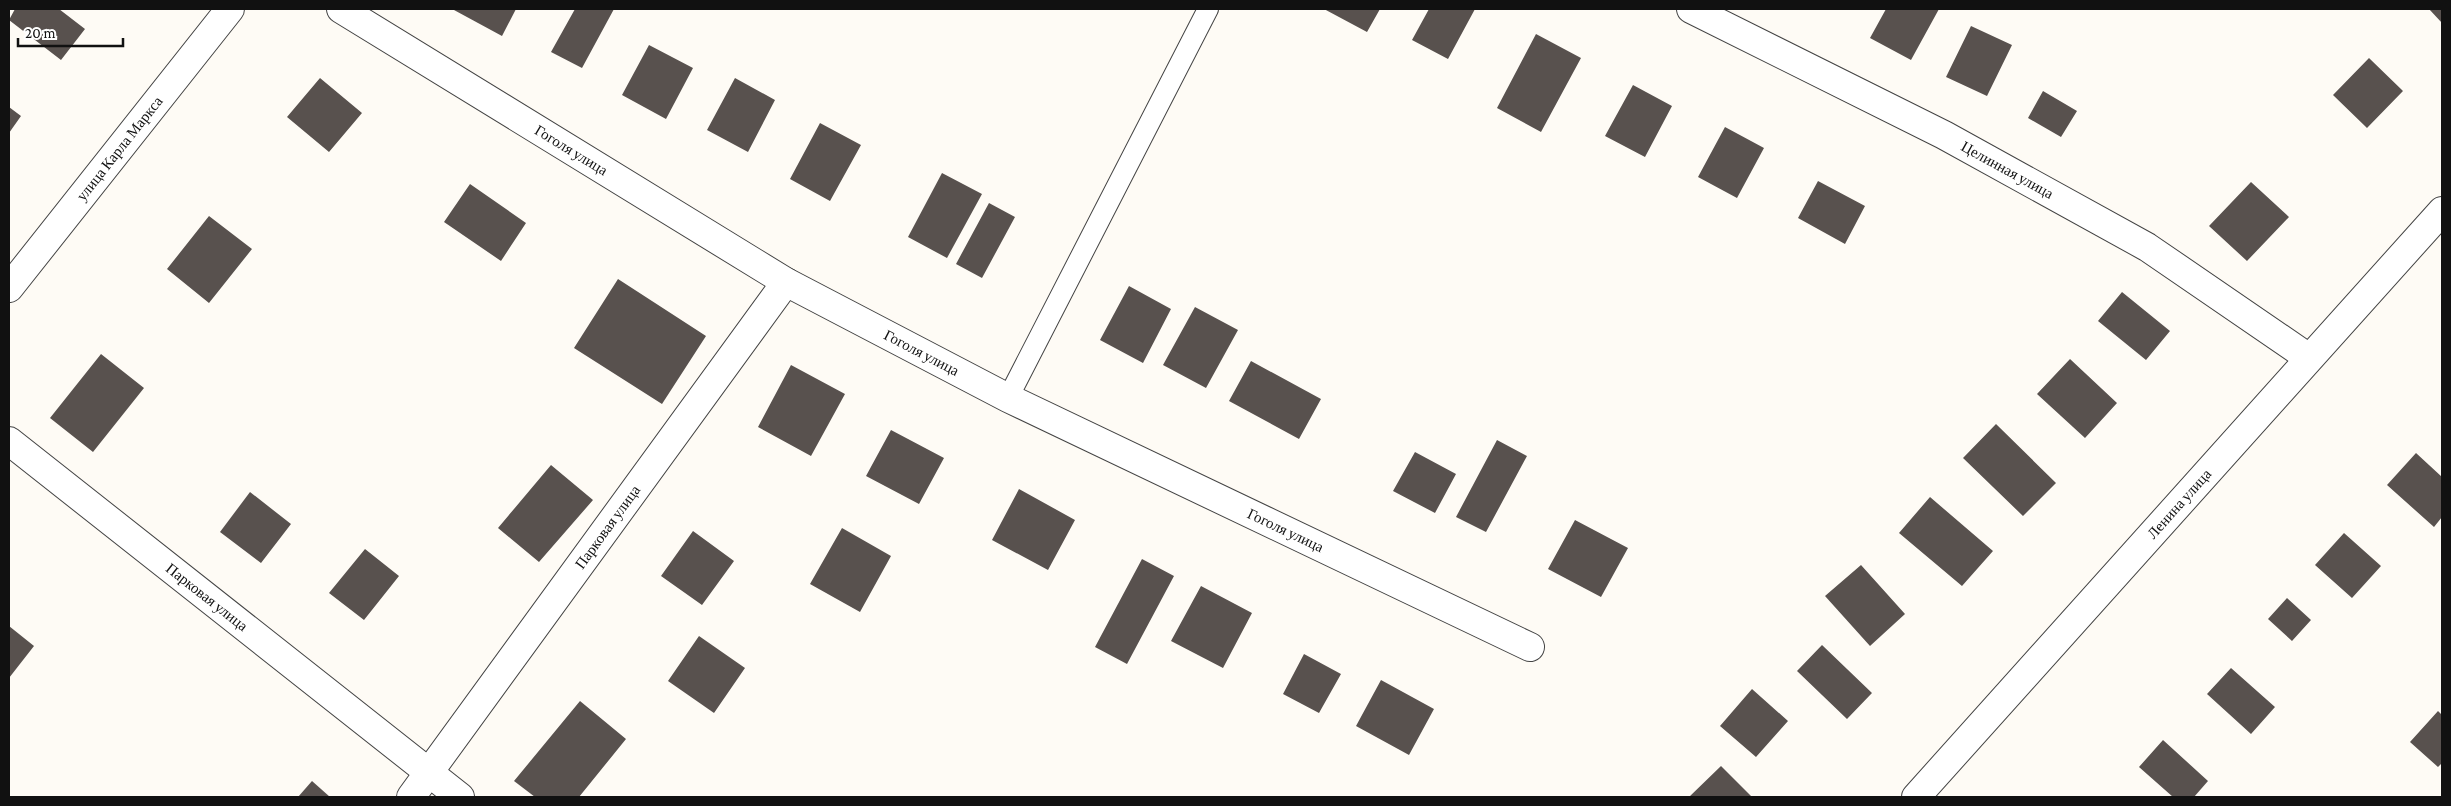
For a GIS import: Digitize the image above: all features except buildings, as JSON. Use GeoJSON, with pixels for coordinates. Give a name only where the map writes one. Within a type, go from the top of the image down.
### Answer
{"type":"FeatureCollection","features":[{"type":"Feature","properties":{"kind":"street","name":"улица Карла Маркса"},"geometry":{"type":"LineString","coordinates":[[9,288],[230,9]]}},
{"type":"Feature","properties":{"kind":"street","name":"Гоголя улица"},"geometry":{"type":"LineString","coordinates":[[341,9],[786,282],[1008,398],[1530,647]]}},
{"type":"Feature","properties":{"kind":"street","name":"Целинная улица"},"geometry":{"type":"LineString","coordinates":[[1691,9],[1944,134],[2147,247],[2309,358]]}},
{"type":"Feature","properties":{"kind":"street","name":"Ленина улица"},"geometry":{"type":"LineString","coordinates":[[1916,797],[2442,211]]}},
{"type":"Feature","properties":{"kind":"street","name":"Парковая улица"},"geometry":{"type":"LineString","coordinates":[[411,797],[786,282]]}},
{"type":"Feature","properties":{"kind":"street","name":"Парковая улица"},"geometry":{"type":"LineString","coordinates":[[9,441],[460,797]]}},
{"type":"Feature","properties":{"kind":"lane"},"geometry":{"type":"LineString","coordinates":[[1008,398],[1208,9]]}}]}
